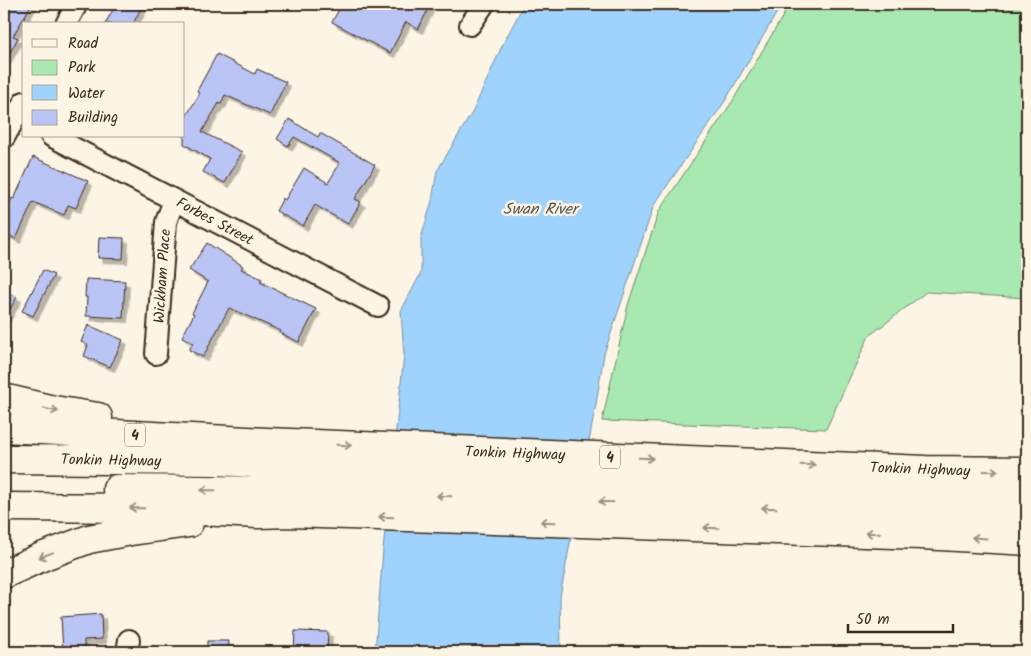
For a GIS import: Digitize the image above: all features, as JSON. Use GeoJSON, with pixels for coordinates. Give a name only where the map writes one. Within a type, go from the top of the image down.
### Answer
{"type":"FeatureCollection","features":[{"type":"Feature","properties":{"kind":"highway"},"geometry":{"type":"LineString","coordinates":[[4,398],[54,410],[267,442]]}},
{"type":"Feature","properties":{"kind":"highway","name":"Tonkin Highway"},"geometry":{"type":"LineString","coordinates":[[4,428],[267,442],[293,478]]}},
{"type":"Feature","properties":{"kind":"highway","name":"Tonkin Highway"},"geometry":{"type":"LineString","coordinates":[[4,459],[215,461],[293,478],[1027,520]]}},
{"type":"Feature","properties":{"kind":"highway","name":"Tonkin Highway"},"geometry":{"type":"LineString","coordinates":[[4,489],[293,478],[925,470],[1027,471]]}},
{"type":"Feature","properties":{"kind":"highway"},"geometry":{"type":"LineString","coordinates":[[4,574],[89,539],[131,531],[258,514],[293,478],[922,535],[1027,541]]}},
{"type":"Feature","properties":{"kind":"highway","name":"Tonkin Highway"},"geometry":{"type":"LineString","coordinates":[[293,478],[924,490],[1001,496],[1027,496]]}},
{"type":"Feature","properties":{"kind":"highway"},"geometry":{"type":"LineString","coordinates":[[4,507],[141,508],[258,514]]}},
{"type":"Feature","properties":{"kind":"street"},"geometry":{"type":"LineString","coordinates":[[67,22],[77,4]]}},
{"type":"Feature","properties":{"kind":"street"},"geometry":{"type":"LineString","coordinates":[[470,25],[484,4]]}},
{"type":"Feature","properties":{"kind":"street"},"geometry":{"type":"LineString","coordinates":[[4,138],[21,114]]}},
{"type":"Feature","properties":{"kind":"street","name":"Forbes Street"},"geometry":{"type":"LineString","coordinates":[[55,138],[378,306]]}},
{"type":"Feature","properties":{"kind":"street","name":"Wickham Place"},"geometry":{"type":"LineString","coordinates":[[156,354],[166,222],[174,200]]}},
{"type":"Feature","properties":{"kind":"green space"},"geometry":{"type":"Polygon","coordinates":[[[790,4],[1027,4],[1027,298],[926,292],[869,336],[826,429],[602,421],[628,305],[659,211],[732,102],[790,4]]]}},
{"type":"Feature","properties":{"kind":"water","name":"Swan River"},"geometry":{"type":"Polygon","coordinates":[[[524,4],[782,4],[725,101],[654,205],[604,354],[560,597],[561,652],[375,652],[383,550],[404,355],[401,311],[421,273],[421,238],[432,201],[437,171],[473,111],[503,44],[524,4]]]}},
{"type":"Feature","properties":{"kind":"building"},"geometry":{"type":"Polygon","coordinates":[[[4,4],[32,4],[13,36],[18,38],[4,63],[4,4]]]}},
{"type":"Feature","properties":{"kind":"building"},"geometry":{"type":"Polygon","coordinates":[[[116,4],[143,4],[134,22],[106,22],[116,4]]]}},
{"type":"Feature","properties":{"kind":"building"},"geometry":{"type":"Polygon","coordinates":[[[342,4],[431,4],[418,29],[406,22],[390,53],[332,22],[342,4]]]}},
{"type":"Feature","properties":{"kind":"building"},"geometry":{"type":"Polygon","coordinates":[[[217,54],[255,74],[257,69],[286,82],[270,115],[225,95],[221,104],[219,103],[202,132],[242,152],[225,183],[203,172],[210,159],[184,144],[185,118],[200,93],[197,91],[217,54]]]}},
{"type":"Feature","properties":{"kind":"building"},"geometry":{"type":"Polygon","coordinates":[[[289,119],[318,137],[320,133],[375,165],[355,199],[361,202],[348,224],[315,205],[303,226],[276,211],[283,198],[285,200],[304,168],[328,183],[340,163],[294,137],[288,146],[277,139],[289,119]]]}},
{"type":"Feature","properties":{"kind":"building"},"geometry":{"type":"Polygon","coordinates":[[[33,157],[88,181],[76,208],[68,205],[64,215],[33,202],[16,239],[4,233],[4,216],[33,157]]]}},
{"type":"Feature","properties":{"kind":"building"},"geometry":{"type":"Polygon","coordinates":[[[99,237],[124,238],[123,259],[98,258],[99,237]]]}},
{"type":"Feature","properties":{"kind":"building"},"geometry":{"type":"Polygon","coordinates":[[[207,243],[243,266],[241,269],[262,279],[260,282],[316,309],[299,342],[280,333],[281,331],[229,308],[203,357],[189,350],[193,343],[182,337],[208,282],[189,270],[207,243]]]}},
{"type":"Feature","properties":{"kind":"building"},"geometry":{"type":"Polygon","coordinates":[[[43,270],[54,275],[33,316],[22,311],[43,270]]]}},
{"type":"Feature","properties":{"kind":"building"},"geometry":{"type":"Polygon","coordinates":[[[86,279],[125,281],[123,318],[86,316],[86,279]]]}},
{"type":"Feature","properties":{"kind":"building"},"geometry":{"type":"Polygon","coordinates":[[[4,290],[17,297],[4,320],[4,290]]]}},
{"type":"Feature","properties":{"kind":"building"},"geometry":{"type":"Polygon","coordinates":[[[88,325],[123,340],[110,367],[84,356],[88,345],[81,342],[88,325]]]}},
{"type":"Feature","properties":{"kind":"building"},"geometry":{"type":"Polygon","coordinates":[[[101,614],[102,639],[84,640],[84,652],[63,652],[61,617],[101,614]]]}},
{"type":"Feature","properties":{"kind":"building"},"geometry":{"type":"Polygon","coordinates":[[[295,631],[328,632],[327,652],[294,652],[295,631]]]}},
{"type":"Feature","properties":{"kind":"building"},"geometry":{"type":"Polygon","coordinates":[[[207,641],[229,641],[228,652],[207,652],[207,641]]]}}]}
